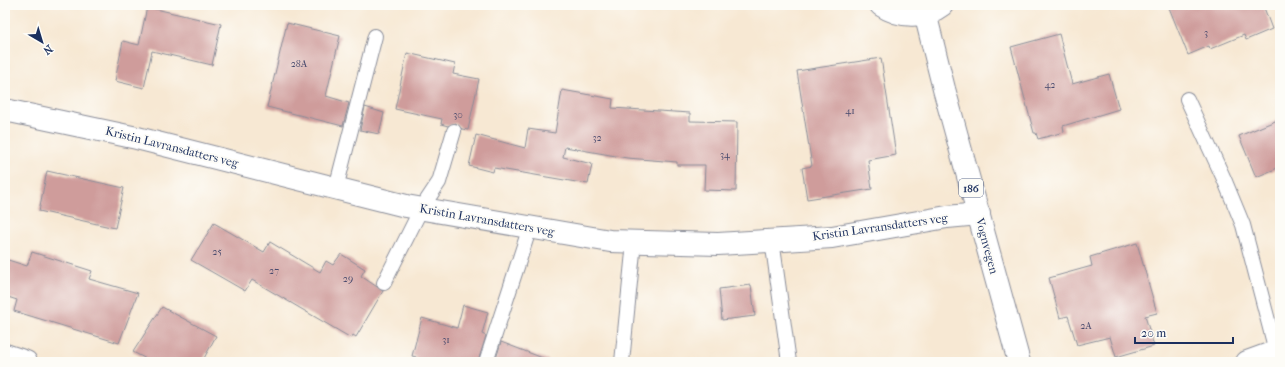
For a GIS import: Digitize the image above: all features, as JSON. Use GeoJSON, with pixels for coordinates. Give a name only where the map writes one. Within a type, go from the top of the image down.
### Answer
{"type":"FeatureCollection","features":[{"type":"Feature","properties":{"kind":"street"},"geometry":{"type":"LineString","coordinates":[[881,5],[890,11],[908,15],[934,9]]}},
{"type":"Feature","properties":{"kind":"street","name":"Vognvegen"},"geometry":{"type":"LineString","coordinates":[[934,9],[944,89],[1019,362]]}},
{"type":"Feature","properties":{"kind":"street","name":"Kristin Lavransdatters veg"},"geometry":{"type":"LineString","coordinates":[[5,110],[137,138],[421,209],[610,241],[718,244],[832,236],[947,217],[979,214]]}},
{"type":"Feature","properties":{"kind":"street"},"geometry":{"type":"LineString","coordinates":[[1247,362],[1278,351]]}},
{"type":"Feature","properties":{"kind":"lane"},"geometry":{"type":"LineString","coordinates":[[336,188],[374,36]]}},
{"type":"Feature","properties":{"kind":"lane"},"geometry":{"type":"LineString","coordinates":[[1186,99],[1224,179],[1243,225],[1278,351]]}},
{"type":"Feature","properties":{"kind":"lane"},"geometry":{"type":"LineString","coordinates":[[384,282],[421,209],[439,182],[454,131]]}},
{"type":"Feature","properties":{"kind":"lane"},"geometry":{"type":"LineString","coordinates":[[486,362],[530,227]]}},
{"type":"Feature","properties":{"kind":"lane"},"geometry":{"type":"LineString","coordinates":[[772,240],[789,362]]}},
{"type":"Feature","properties":{"kind":"lane"},"geometry":{"type":"LineString","coordinates":[[622,362],[634,242]]}},
{"type":"Feature","properties":{"kind":"building"},"geometry":{"type":"Polygon","coordinates":[[[1168,5],[1263,5],[1272,29],[1246,40],[1244,35],[1210,49],[1209,46],[1188,55],[1168,5]]]}},
{"type":"Feature","properties":{"kind":"building"},"geometry":{"type":"Polygon","coordinates":[[[147,7],[221,24],[212,65],[152,51],[144,88],[115,81],[123,41],[139,45],[147,7]]]}},
{"type":"Feature","properties":{"kind":"building"},"geometry":{"type":"Polygon","coordinates":[[[287,23],[340,36],[326,96],[349,103],[343,126],[267,107],[287,23]]]}},
{"type":"Feature","properties":{"kind":"building"},"geometry":{"type":"Polygon","coordinates":[[[1059,34],[1072,84],[1109,74],[1119,109],[1063,126],[1064,132],[1038,139],[1036,133],[1034,133],[1011,47],[1059,34]]]}},
{"type":"Feature","properties":{"kind":"building"},"geometry":{"type":"Polygon","coordinates":[[[407,53],[455,64],[453,74],[479,79],[468,130],[462,129],[456,123],[448,126],[441,124],[442,119],[395,109],[407,53]]]}},
{"type":"Feature","properties":{"kind":"building"},"geometry":{"type":"Polygon","coordinates":[[[881,58],[896,155],[868,160],[872,189],[807,199],[802,168],[812,166],[797,71],[881,58]]]}},
{"type":"Feature","properties":{"kind":"building"},"geometry":{"type":"Polygon","coordinates":[[[562,90],[613,99],[612,108],[690,113],[690,121],[737,122],[736,191],[704,190],[705,165],[677,165],[677,162],[627,158],[565,147],[563,157],[592,164],[588,184],[494,168],[493,172],[469,166],[476,135],[525,148],[528,129],[555,133],[562,90]]]}},
{"type":"Feature","properties":{"kind":"building"},"geometry":{"type":"Polygon","coordinates":[[[365,107],[384,113],[379,134],[360,130],[365,107]]]}},
{"type":"Feature","properties":{"kind":"building"},"geometry":{"type":"Polygon","coordinates":[[[1280,119],[1280,167],[1256,177],[1239,136],[1280,119]]]}},
{"type":"Feature","properties":{"kind":"building"},"geometry":{"type":"Polygon","coordinates":[[[47,171],[124,188],[115,228],[39,211],[47,171]]]}},
{"type":"Feature","properties":{"kind":"building"},"geometry":{"type":"Polygon","coordinates":[[[214,223],[264,252],[270,242],[320,272],[326,261],[333,265],[341,254],[365,269],[361,276],[383,291],[356,337],[353,335],[351,338],[252,280],[245,291],[191,260],[214,223]]]}},
{"type":"Feature","properties":{"kind":"building"},"geometry":{"type":"Polygon","coordinates":[[[1137,243],[1157,313],[1145,316],[1154,346],[1116,357],[1110,337],[1077,345],[1068,316],[1060,318],[1049,278],[1092,266],[1090,257],[1137,243]]]}},
{"type":"Feature","properties":{"kind":"building"},"geometry":{"type":"Polygon","coordinates":[[[32,252],[92,271],[89,279],[138,293],[119,343],[14,311],[17,300],[5,296],[5,259],[27,266],[32,252]]]}},
{"type":"Feature","properties":{"kind":"building"},"geometry":{"type":"Polygon","coordinates":[[[751,285],[755,316],[722,320],[719,289],[751,285]]]}},
{"type":"Feature","properties":{"kind":"building"},"geometry":{"type":"Polygon","coordinates":[[[463,305],[488,312],[482,334],[486,336],[478,362],[414,362],[416,357],[412,356],[422,318],[457,328],[463,305]]]}},
{"type":"Feature","properties":{"kind":"building"},"geometry":{"type":"Polygon","coordinates":[[[162,307],[216,336],[202,362],[152,362],[133,352],[162,307]]]}},
{"type":"Feature","properties":{"kind":"building"},"geometry":{"type":"Polygon","coordinates":[[[501,342],[548,360],[548,362],[495,362],[501,342]]]}}]}
